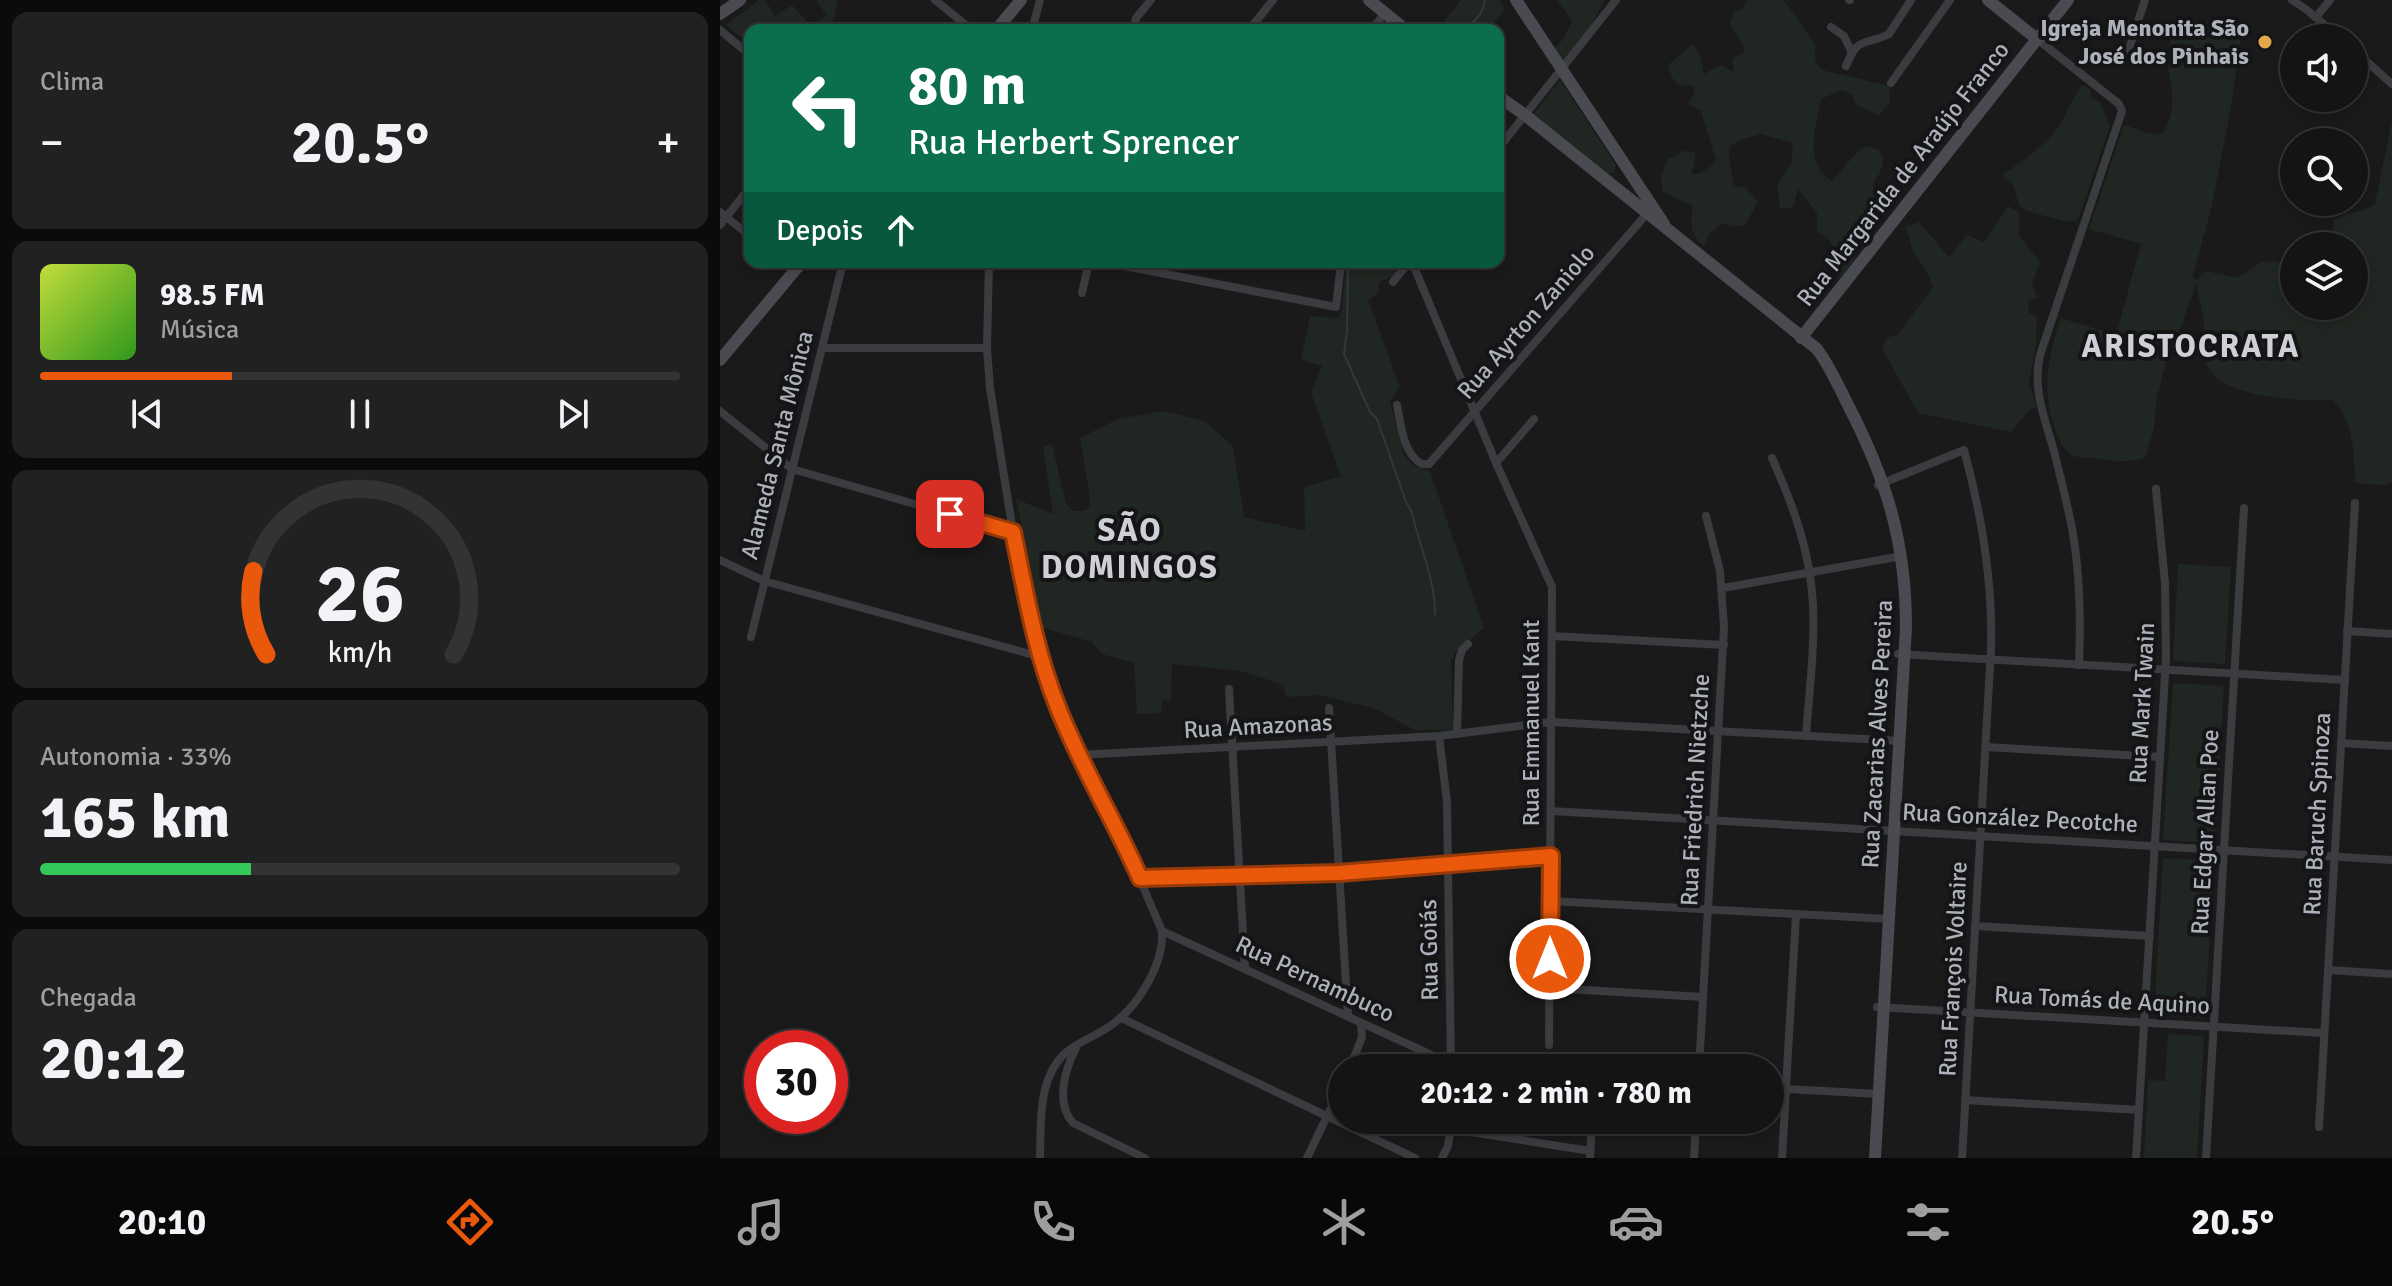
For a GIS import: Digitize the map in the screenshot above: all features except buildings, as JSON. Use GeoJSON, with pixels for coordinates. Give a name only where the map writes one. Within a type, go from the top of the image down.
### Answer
{"type":"FeatureCollection","features":[{"type":"Feature","properties":{"kind":"main road"},"geometry":{"type":"LineString","coordinates":[[720,14],[740,0]]}},
{"type":"Feature","properties":{"kind":"main road"},"geometry":{"type":"LineString","coordinates":[[1001,24],[1021,0]]}},
{"type":"Feature","properties":{"kind":"main road"},"geometry":{"type":"LineString","coordinates":[[1369,0],[1399,24]]}},
{"type":"Feature","properties":{"kind":"main road","name":"Rua Zacarias Alves Pereira"},"geometry":{"type":"LineString","coordinates":[[1516,0],[1632,176],[1650,211],[1670,234],[1801,338],[1825,375],[1880,484],[1898,557],[1902,654],[1881,1007],[1868,1158]]}},
{"type":"Feature","properties":{"kind":"main road"},"geometry":{"type":"LineString","coordinates":[[1988,0],[2037,39]]}},
{"type":"Feature","properties":{"kind":"main road","name":"Rua Margarida de Araújo Franco"},"geometry":{"type":"LineString","coordinates":[[1801,338],[2068,0]]}},
{"type":"Feature","properties":{"kind":"main road"},"geometry":{"type":"LineString","coordinates":[[1504,100],[1616,190],[1650,211]]}},
{"type":"Feature","properties":{"kind":"main road"},"geometry":{"type":"LineString","coordinates":[[1598,175],[1616,176],[1620,158]]}},
{"type":"Feature","properties":{"kind":"main road"},"geometry":{"type":"LineString","coordinates":[[1616,190],[1619,178],[1632,176]]}},
{"type":"Feature","properties":{"kind":"main road"},"geometry":{"type":"LineString","coordinates":[[720,360],[797,268]]}},
{"type":"Feature","properties":{"kind":"main road","name":"Rua Zacarias Alves Pereira"},"geometry":{"type":"LineString","coordinates":[[1875,1093],[1875,1158]]}},
{"type":"Feature","properties":{"kind":"street"},"geometry":{"type":"LineString","coordinates":[[935,0],[965,24]]}},
{"type":"Feature","properties":{"kind":"street"},"geometry":{"type":"LineString","coordinates":[[1034,24],[1040,0]]}},
{"type":"Feature","properties":{"kind":"street"},"geometry":{"type":"LineString","coordinates":[[1135,24],[1136,18],[1151,0]]}},
{"type":"Feature","properties":{"kind":"street"},"geometry":{"type":"LineString","coordinates":[[1254,24],[1273,0]]}},
{"type":"Feature","properties":{"kind":"street"},"geometry":{"type":"LineString","coordinates":[[1504,141],[1616,0]]}},
{"type":"Feature","properties":{"kind":"street"},"geometry":{"type":"LineString","coordinates":[[1846,66],[1851,51],[1867,40],[1889,34],[1911,0]]}},
{"type":"Feature","properties":{"kind":"street"},"geometry":{"type":"LineString","coordinates":[[1891,83],[1950,0]]}},
{"type":"Feature","properties":{"kind":"street"},"geometry":{"type":"LineString","coordinates":[[2128,52],[2145,0]]}},
{"type":"Feature","properties":{"kind":"street"},"geometry":{"type":"LineString","coordinates":[[2292,0],[2324,24]]}},
{"type":"Feature","properties":{"kind":"street"},"geometry":{"type":"LineString","coordinates":[[2316,17],[2330,0]]}},
{"type":"Feature","properties":{"kind":"street"},"geometry":{"type":"LineString","coordinates":[[1376,24],[1385,13]]}},
{"type":"Feature","properties":{"kind":"street"},"geometry":{"type":"LineString","coordinates":[[1831,27],[1844,36],[1851,51]]}},
{"type":"Feature","properties":{"kind":"street"},"geometry":{"type":"LineString","coordinates":[[720,30],[744,50]]}},
{"type":"Feature","properties":{"kind":"street"},"geometry":{"type":"LineString","coordinates":[[2037,39],[2121,108],[2122,115],[2040,355],[2036,378],[2072,528],[2078,582],[2079,665]]}},
{"type":"Feature","properties":{"kind":"street"},"geometry":{"type":"LineString","coordinates":[[2368,63],[2392,84]]}},
{"type":"Feature","properties":{"kind":"street"},"geometry":{"type":"LineString","coordinates":[[720,225],[723,215],[744,193]]}},
{"type":"Feature","properties":{"kind":"street","name":"Rua Ayrton Zaniolo"},"geometry":{"type":"LineString","coordinates":[[1397,405],[1412,457],[1422,464],[1429,464],[1650,211]]}},
{"type":"Feature","properties":{"kind":"street"},"geometry":{"type":"LineString","coordinates":[[723,215],[744,231]]}},
{"type":"Feature","properties":{"kind":"street","name":"Alameda Santa Mônica"},"geometry":{"type":"LineString","coordinates":[[751,637],[842,268]]}},
{"type":"Feature","properties":{"kind":"street"},"geometry":{"type":"LineString","coordinates":[[989,268],[987,348],[990,388],[1013,532],[1041,657],[1078,755],[1140,878],[1162,931],[1161,950],[1153,969],[1139,995],[1121,1018],[1059,1060],[1048,1084],[1042,1115],[1040,1158]]}},
{"type":"Feature","properties":{"kind":"street"},"geometry":{"type":"LineString","coordinates":[[1082,293],[1088,268]]}},
{"type":"Feature","properties":{"kind":"street"},"geometry":{"type":"LineString","coordinates":[[1135,268],[1336,307],[1340,268]]}},
{"type":"Feature","properties":{"kind":"street"},"geometry":{"type":"LineString","coordinates":[[1393,282],[1406,268]]}},
{"type":"Feature","properties":{"kind":"street"},"geometry":{"type":"LineString","coordinates":[[1414,268],[1496,463],[1534,419]]}},
{"type":"Feature","properties":{"kind":"street"},"geometry":{"type":"LineString","coordinates":[[822,348],[987,348]]}},
{"type":"Feature","properties":{"kind":"street"},"geometry":{"type":"LineString","coordinates":[[720,411],[792,469],[1013,532]]}},
{"type":"Feature","properties":{"kind":"street","name":"Rua François Voltaire"},"geometry":{"type":"LineString","coordinates":[[1880,484],[1964,450],[1986,544],[1991,660],[1962,1158]]}},
{"type":"Feature","properties":{"kind":"street"},"geometry":{"type":"LineString","coordinates":[[1772,458],[1798,521],[1809,573],[1813,623],[1806,736]]}},
{"type":"Feature","properties":{"kind":"street","name":"Rua Emmanuel Kant"},"geometry":{"type":"LineString","coordinates":[[1496,463],[1531,546],[1550,582],[1552,593],[1549,1045]]}},
{"type":"Feature","properties":{"kind":"street","name":"Rua Mark Twain"},"geometry":{"type":"LineString","coordinates":[[2136,1158],[2166,669],[2165,583],[2156,489]]}},
{"type":"Feature","properties":{"kind":"street","name":"Rua Baruch Spinoza"},"geometry":{"type":"LineString","coordinates":[[2319,1127],[2355,503]]}},
{"type":"Feature","properties":{"kind":"street","name":"Rua Edgar Allan Poe"},"geometry":{"type":"LineString","coordinates":[[2206,1158],[2244,508]]}},
{"type":"Feature","properties":{"kind":"street","name":"Rua Friedrich Nietzche"},"geometry":{"type":"LineString","coordinates":[[1700,1054],[1724,645],[1723,588],[1706,516]]}},
{"type":"Feature","properties":{"kind":"street"},"geometry":{"type":"LineString","coordinates":[[1723,588],[1898,557]]}},
{"type":"Feature","properties":{"kind":"street"},"geometry":{"type":"LineString","coordinates":[[720,560],[764,581],[1041,657]]}},
{"type":"Feature","properties":{"kind":"street"},"geometry":{"type":"LineString","coordinates":[[2347,631],[2392,634]]}},
{"type":"Feature","properties":{"kind":"street"},"geometry":{"type":"LineString","coordinates":[[1552,636],[1724,645]]}},
{"type":"Feature","properties":{"kind":"street"},"geometry":{"type":"LineString","coordinates":[[1457,734],[1459,660],[1468,644]]}},
{"type":"Feature","properties":{"kind":"street"},"geometry":{"type":"LineString","coordinates":[[1902,654],[2345,680]]}},
{"type":"Feature","properties":{"kind":"street"},"geometry":{"type":"LineString","coordinates":[[1229,689],[1245,969]]}},
{"type":"Feature","properties":{"kind":"street"},"geometry":{"type":"LineString","coordinates":[[1329,708],[1348,1016]]}},
{"type":"Feature","properties":{"kind":"street","name":"Rua Amazonas"},"geometry":{"type":"LineString","coordinates":[[1078,755],[1439,736],[1551,722],[1897,741]]}},
{"type":"Feature","properties":{"kind":"street","name":"Rua Goiás"},"geometry":{"type":"LineString","coordinates":[[1439,736],[1447,802],[1451,1054]]}},
{"type":"Feature","properties":{"kind":"street"},"geometry":{"type":"LineString","coordinates":[[2341,743],[2392,746]]}},
{"type":"Feature","properties":{"kind":"street"},"geometry":{"type":"LineString","coordinates":[[1986,747],[2160,757]]}},
{"type":"Feature","properties":{"kind":"street","name":"Rua González Pecotche"},"geometry":{"type":"LineString","coordinates":[[1551,811],[2392,860]]}},
{"type":"Feature","properties":{"kind":"street"},"geometry":{"type":"LineString","coordinates":[[1140,878],[1339,873],[1551,856]]}},
{"type":"Feature","properties":{"kind":"street"},"geometry":{"type":"LineString","coordinates":[[1550,901],[1886,919]]}},
{"type":"Feature","properties":{"kind":"street"},"geometry":{"type":"LineString","coordinates":[[1782,1158],[1796,914]]}},
{"type":"Feature","properties":{"kind":"street"},"geometry":{"type":"LineString","coordinates":[[1975,926],[2150,936]]}},
{"type":"Feature","properties":{"kind":"street","name":"Rua Pernambuco"},"geometry":{"type":"LineString","coordinates":[[1162,931],[1426,1054]]}},
{"type":"Feature","properties":{"kind":"street"},"geometry":{"type":"LineString","coordinates":[[2328,970],[2392,974]]}},
{"type":"Feature","properties":{"kind":"street"},"geometry":{"type":"LineString","coordinates":[[1550,988],[1703,997]]}},
{"type":"Feature","properties":{"kind":"street","name":"Rua Tomás de Aquino"},"geometry":{"type":"LineString","coordinates":[[1881,1007],[2324,1033]]}},
{"type":"Feature","properties":{"kind":"street"},"geometry":{"type":"LineString","coordinates":[[1121,1018],[1415,1158]]}},
{"type":"Feature","properties":{"kind":"street"},"geometry":{"type":"LineString","coordinates":[[1355,1054],[1362,1037],[1361,1023]]}},
{"type":"Feature","properties":{"kind":"street"},"geometry":{"type":"LineString","coordinates":[[1079,1044],[1065,1080],[1064,1104],[1069,1119],[1144,1158]]}},
{"type":"Feature","properties":{"kind":"street"},"geometry":{"type":"LineString","coordinates":[[1786,1089],[1875,1093]]}},
{"type":"Feature","properties":{"kind":"street"},"geometry":{"type":"LineString","coordinates":[[1965,1100],[2139,1110]]}},
{"type":"Feature","properties":{"kind":"street"},"geometry":{"type":"LineString","coordinates":[[1307,1158],[1327,1116]]}},
{"type":"Feature","properties":{"kind":"street"},"geometry":{"type":"LineString","coordinates":[[1442,1158],[1450,1134]]}},
{"type":"Feature","properties":{"kind":"street"},"geometry":{"type":"LineString","coordinates":[[1493,1134],[1590,1155],[1591,1134]]}},
{"type":"Feature","properties":{"kind":"street"},"geometry":{"type":"LineString","coordinates":[[1694,1158],[1695,1134]]}},
{"type":"Feature","properties":{"kind":"street"},"geometry":{"type":"LineString","coordinates":[[1448,1146],[1451,1158]]}},
{"type":"Feature","properties":{"kind":"shaded area"},"geometry":{"type":"Polygon","coordinates":[[[759,0],[765,0],[775,16],[792,5],[809,24],[744,24],[744,40],[726,25],[759,0]]]}},
{"type":"Feature","properties":{"kind":"shaded area"},"geometry":{"type":"Polygon","coordinates":[[[816,0],[838,0],[832,24],[812,24],[827,16],[816,0]]]}},
{"type":"Feature","properties":{"kind":"shaded area"},"geometry":{"type":"Polygon","coordinates":[[[1461,0],[1499,0],[1505,9],[1493,24],[1442,24],[1461,0]]]}},
{"type":"Feature","properties":{"kind":"shaded area"},"geometry":{"type":"Polygon","coordinates":[[[1557,0],[1604,2],[1586,34],[1563,63],[1551,52],[1564,38],[1572,21],[1557,0]]]}},
{"type":"Feature","properties":{"kind":"shaded area"},"geometry":{"type":"Polygon","coordinates":[[[1747,0],[1783,0],[1815,44],[1815,60],[1822,70],[1889,86],[1890,102],[1879,116],[1855,104],[1852,94],[1842,90],[1821,99],[1814,155],[1823,174],[1832,181],[1865,146],[1878,149],[1884,158],[1873,183],[1883,218],[1874,230],[1862,226],[1856,255],[1838,278],[1832,246],[1817,231],[1817,213],[1798,189],[1793,207],[1780,209],[1777,184],[1791,165],[1793,143],[1761,134],[1730,146],[1734,186],[1745,187],[1758,202],[1745,225],[1731,227],[1723,223],[1710,233],[1704,246],[1692,228],[1693,206],[1663,192],[1661,178],[1667,160],[1683,151],[1696,152],[1692,175],[1706,171],[1716,161],[1701,111],[1688,104],[1694,94],[1694,86],[1676,82],[1668,65],[1693,44],[1700,56],[1704,74],[1721,65],[1733,72],[1733,58],[1743,53],[1745,48],[1730,24],[1734,12],[1743,8],[1747,0]]]}},
{"type":"Feature","properties":{"kind":"shaded area"},"geometry":{"type":"Polygon","coordinates":[[[2191,19],[2233,26],[2241,39],[2212,205],[2193,276],[2196,281],[2206,271],[2237,278],[2261,262],[2277,261],[2280,263],[2280,320],[2368,320],[2368,232],[2332,232],[2334,220],[2343,216],[2368,216],[2368,207],[2375,204],[2392,120],[2392,482],[2384,485],[2355,483],[2349,428],[2333,400],[2266,396],[2218,379],[2205,359],[2203,320],[2196,283],[2169,352],[2146,457],[2121,461],[2078,457],[2063,447],[2051,415],[2047,387],[2056,332],[2061,318],[2116,335],[2141,244],[2089,229],[2124,125],[2157,134],[2163,133],[2168,122],[2172,103],[2168,52],[2177,22],[2191,19]]]}},
{"type":"Feature","properties":{"kind":"shaded area"},"geometry":{"type":"Polygon","coordinates":[[[1560,80],[1616,165],[1614,173],[1606,174],[1532,116],[1560,80]]]}},
{"type":"Feature","properties":{"kind":"shaded area"},"geometry":{"type":"Polygon","coordinates":[[[2082,85],[2089,88],[2091,98],[2100,102],[2110,126],[2078,220],[2067,222],[2027,211],[2019,205],[2013,184],[2002,175],[2051,136],[2082,85]]]}},
{"type":"Feature","properties":{"kind":"shaded area"},"geometry":{"type":"Polygon","coordinates":[[[2008,206],[2019,212],[2019,236],[2040,262],[2032,283],[2037,298],[2028,301],[2029,313],[2037,316],[2029,384],[2037,407],[2029,410],[2011,432],[1918,413],[1882,348],[1886,338],[1897,335],[1933,287],[1912,249],[1906,227],[1919,222],[1949,257],[1967,235],[1984,242],[2008,206]]]}},
{"type":"Feature","properties":{"kind":"shaded area"},"geometry":{"type":"Polygon","coordinates":[[[1346,268],[1396,268],[1394,276],[1380,282],[1377,295],[1368,300],[1400,387],[1390,401],[1404,455],[1413,465],[1430,471],[1484,628],[1456,651],[1451,662],[1453,730],[1415,730],[1373,708],[1319,695],[1287,697],[1283,685],[1241,671],[1172,664],[1171,700],[1162,701],[1161,713],[1137,714],[1134,663],[1102,654],[1092,642],[1043,628],[1016,499],[1053,514],[1043,447],[1052,444],[1066,503],[1073,511],[1089,508],[1080,438],[1118,419],[1163,411],[1205,421],[1233,446],[1244,517],[1305,531],[1304,487],[1341,476],[1311,393],[1322,366],[1301,360],[1310,316],[1338,318],[1342,310],[1346,268]]]}},
{"type":"Feature","properties":{"kind":"shaded area"},"geometry":{"type":"Polygon","coordinates":[[[2178,564],[2231,567],[2225,664],[2173,661],[2178,564]]]}},
{"type":"Feature","properties":{"kind":"shaded area"},"geometry":{"type":"Polygon","coordinates":[[[2173,683],[2224,686],[2215,843],[2163,840],[2173,683]]]}},
{"type":"Feature","properties":{"kind":"shaded area"},"geometry":{"type":"Polygon","coordinates":[[[2163,858],[2214,861],[2205,1018],[2154,1015],[2163,858]]]}},
{"type":"Feature","properties":{"kind":"shaded area"},"geometry":{"type":"Polygon","coordinates":[[[2168,1034],[2204,1036],[2197,1158],[2144,1158],[2148,1080],[2165,1081],[2168,1034]]]}},
{"type":"Feature","properties":{"kind":"waterway"},"geometry":{"type":"LineString","coordinates":[[1470,24],[1477,18],[1485,0]]}},
{"type":"Feature","properties":{"kind":"waterway"},"geometry":{"type":"LineString","coordinates":[[1348,268],[1344,354],[1370,412],[1377,419],[1412,513],[1431,583],[1435,614]]}},
{"type":"Feature","properties":{"kind":"place","name":"Igreja Menonita São José dos Pinhais"},"geometry":{"type":"Point","coordinates":[2265,42]}},
{"type":"Feature","properties":{"kind":"district","name":"ARISTOCRATA"},"geometry":{"type":"Point","coordinates":[2191,346]}},
{"type":"Feature","properties":{"kind":"district","name":"SÃO DOMINGOS"},"geometry":{"type":"Point","coordinates":[1130,548]}},
{"type":"Feature","properties":{"kind":"route"},"geometry":{"type":"LineString","coordinates":[[950,514],[1013,532],[1041,657],[1057,705],[1078,755],[1140,878],[1339,873],[1551,856],[1550,959]]}}]}
